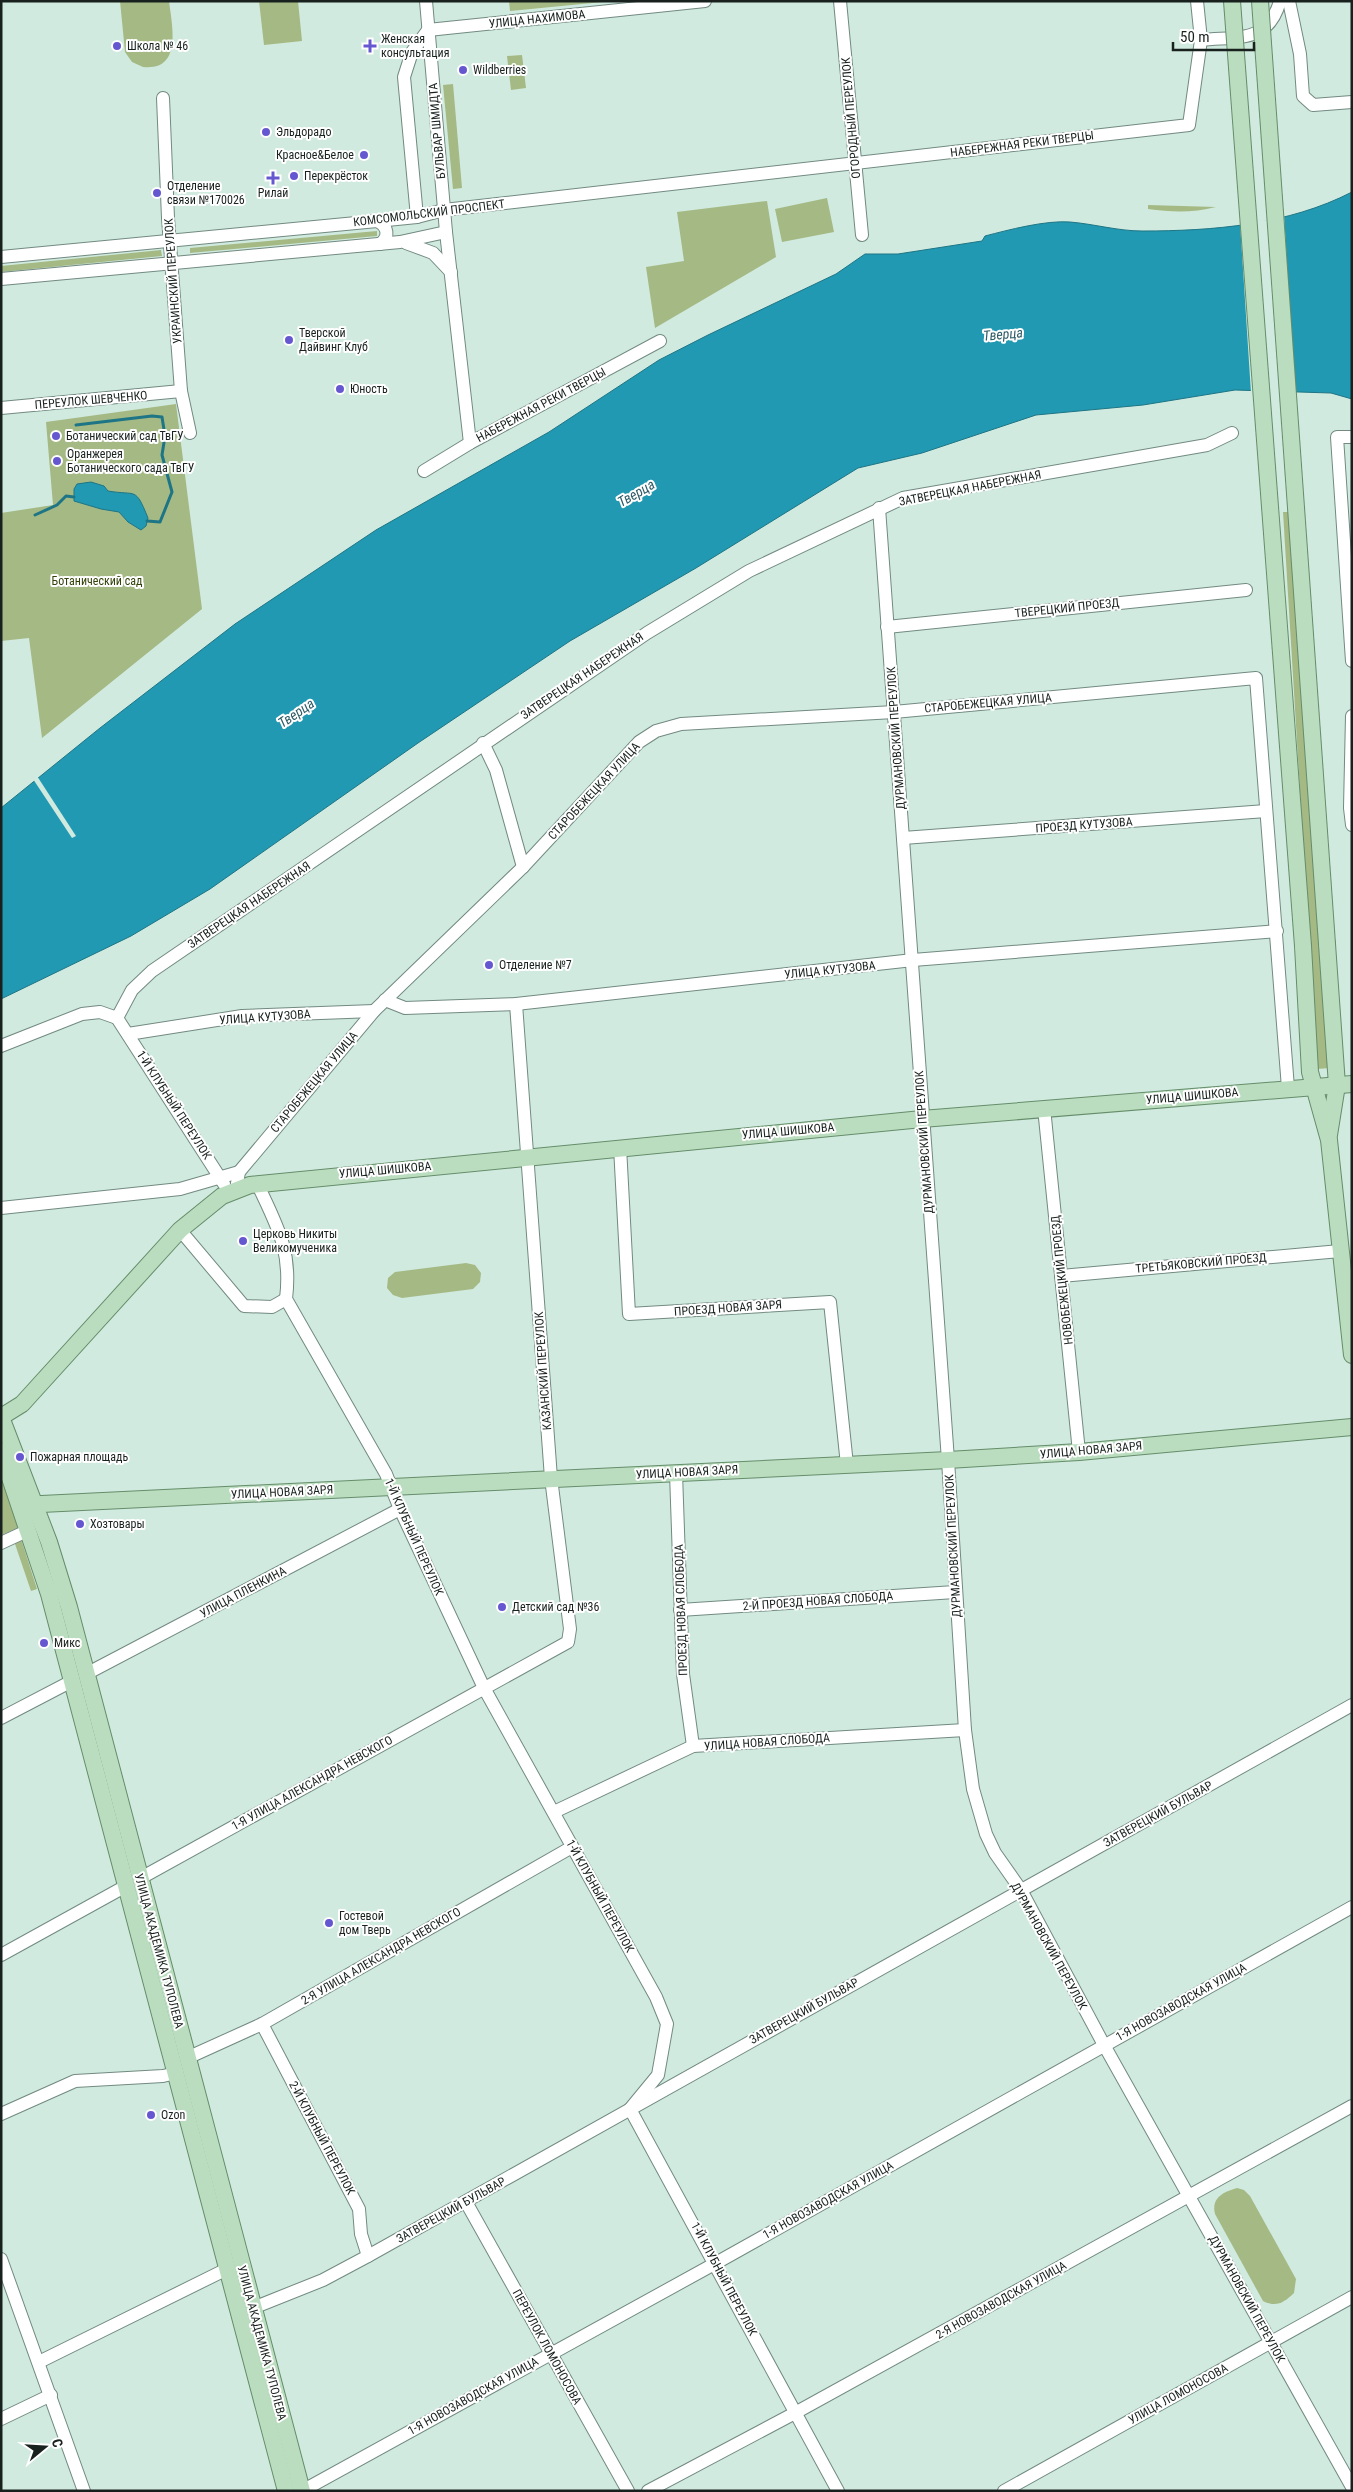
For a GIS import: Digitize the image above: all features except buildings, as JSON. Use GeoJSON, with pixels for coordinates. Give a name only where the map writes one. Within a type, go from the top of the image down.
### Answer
{"type":"FeatureCollection","features":[{"type":"Feature","properties":{"kind":"main road"},"geometry":{"type":"LineString","coordinates":[[1232,1],[1303,946],[1310,1072],[1328,1140],[1352,1355]]}},
{"type":"Feature","properties":{"kind":"main road"},"geometry":{"type":"LineString","coordinates":[[1260,1],[1327,944],[1344,1085],[1328,1140]]}},
{"type":"Feature","properties":{"kind":"main road","name":"УЛИЦА ШИШКОВА"},"geometry":{"type":"LineString","coordinates":[[228,1187],[922,1118],[1344,1085]]}},
{"type":"Feature","properties":{"kind":"main road"},"geometry":{"type":"LineString","coordinates":[[1,1417],[22,1404],[180,1230],[228,1187]]}},
{"type":"Feature","properties":{"kind":"main road","name":"УЛИЦА АКАДЕМИКА ТУПОЛЕВА"},"geometry":{"type":"LineString","coordinates":[[1,1417],[28,1505],[29,1530],[49,1594],[79,1678]]}},
{"type":"Feature","properties":{"kind":"main road","name":"УЛИЦА НОВАЯ ЗАРЯ"},"geometry":{"type":"LineString","coordinates":[[28,1505],[948,1460],[1079,1452],[1352,1427]]}},
{"type":"Feature","properties":{"kind":"main road","name":"УЛИЦА АКАДЕМИКА ТУПОЛЕВА"},"geometry":{"type":"LineString","coordinates":[[1,1451],[28,1505],[47,1536],[79,1678],[133,1882],[176,2073],[286,2491]]}},
{"type":"Feature","properties":{"kind":"main road"},"geometry":{"type":"LineString","coordinates":[[29,1530],[39,1531],[47,1536]]}},
{"type":"Feature","properties":{"kind":"main road","name":"УЛИЦА АКАДЕМИКА ТУПОЛЕВА"},"geometry":{"type":"LineString","coordinates":[[133,1882],[144,1897],[302,2491]]}},
{"type":"Feature","properties":{"kind":"main road"},"geometry":{"type":"LineString","coordinates":[[234,2296],[243,2306],[253,2308]]}},
{"type":"Feature","properties":{"kind":"street","name":"БУЛЬВАР ШМИДТА"},"geometry":{"type":"LineString","coordinates":[[426,1],[446,232],[470,443]]}},
{"type":"Feature","properties":{"kind":"street","name":"УЛИЦА НАХИМОВА"},"geometry":{"type":"LineString","coordinates":[[428,30],[705,1]]}},
{"type":"Feature","properties":{"kind":"street","name":"ОГОРОДНЫЙ ПЕРЕУЛОК"},"geometry":{"type":"LineString","coordinates":[[840,1],[862,234]]}},
{"type":"Feature","properties":{"kind":"street"},"geometry":{"type":"LineString","coordinates":[[1198,1],[1201,40],[1254,35],[1268,28],[1280,1]]}},
{"type":"Feature","properties":{"kind":"street"},"geometry":{"type":"LineString","coordinates":[[1289,1],[1300,54],[1303,96],[1314,105],[1352,102]]}},
{"type":"Feature","properties":{"kind":"street"},"geometry":{"type":"LineString","coordinates":[[417,217],[404,76],[412,52],[428,30]]}},
{"type":"Feature","properties":{"kind":"street","name":"НАБЕРЕЖНАЯ РЕКИ ТВЕРЦЫ"},"geometry":{"type":"LineString","coordinates":[[856,163],[1189,125],[1201,40]]}},
{"type":"Feature","properties":{"kind":"street","name":"УКРАИНСКИЙ ПЕРЕУЛОК"},"geometry":{"type":"LineString","coordinates":[[163,98],[170,240],[181,391],[190,433]]}},
{"type":"Feature","properties":{"kind":"street","name":"КОМСОМОЛЬСКИЙ ПРОСПЕКТ"},"geometry":{"type":"LineString","coordinates":[[1,257],[417,217],[444,210],[856,163]]}},
{"type":"Feature","properties":{"kind":"street"},"geometry":{"type":"LineString","coordinates":[[377,221],[384,226],[387,232],[385,240],[380,244]]}},
{"type":"Feature","properties":{"kind":"street","name":"КОМСОМОЛЬСКИЙ ПРОСПЕКТ"},"geometry":{"type":"LineString","coordinates":[[1,279],[400,242],[446,232]]}},
{"type":"Feature","properties":{"kind":"street","name":"КОМСОМОЛЬСКИЙ ПРОСПЕКТ"},"geometry":{"type":"LineString","coordinates":[[400,242],[415,244],[429,250],[451,272]]}},
{"type":"Feature","properties":{"kind":"street","name":"НАБЕРЕЖНАЯ РЕКИ ТВЕРЦЫ"},"geometry":{"type":"LineString","coordinates":[[424,471],[470,443],[660,341]]}},
{"type":"Feature","properties":{"kind":"street","name":"ПЕРЕУЛОК ШЕВЧЕНКО"},"geometry":{"type":"LineString","coordinates":[[1,408],[181,391]]}},
{"type":"Feature","properties":{"kind":"street","name":"ЗАТВЕРЕЦКАЯ НАБЕРЕЖНАЯ"},"geometry":{"type":"LineString","coordinates":[[117,1018],[132,990],[152,971],[646,632],[749,571],[903,498],[1207,445],[1232,433]]}},
{"type":"Feature","properties":{"kind":"street"},"geometry":{"type":"LineString","coordinates":[[1352,437],[1337,437],[1348,560],[1352,661]]}},
{"type":"Feature","properties":{"kind":"street","name":"ДУРМАНОВСКИЙ ПЕРЕУЛОК"},"geometry":{"type":"LineString","coordinates":[[879,508],[913,960],[922,1118],[948,1460],[965,1730],[973,1789],[986,1834],[994,1853],[1021,1890],[1104,2045],[1352,2487]]}},
{"type":"Feature","properties":{"kind":"street","name":"ТВЕРЕЦКИЙ ПРОЕЗД"},"geometry":{"type":"LineString","coordinates":[[887,627],[1246,590]]}},
{"type":"Feature","properties":{"kind":"street","name":"СТАРОБЕЖЕЦКАЯ УЛИЦА"},"geometry":{"type":"LineString","coordinates":[[228,1187],[238,1172],[374,1011],[523,867],[628,753],[656,731],[681,724],[894,712],[1256,678],[1266,811]]}},
{"type":"Feature","properties":{"kind":"street"},"geometry":{"type":"LineString","coordinates":[[1352,716],[1352,825]]}},
{"type":"Feature","properties":{"kind":"street"},"geometry":{"type":"LineString","coordinates":[[483,743],[496,770],[523,867]]}},
{"type":"Feature","properties":{"kind":"street"},"geometry":{"type":"LineString","coordinates":[[1266,811],[1288,1088]]}},
{"type":"Feature","properties":{"kind":"street","name":"ПРОЕЗД КУТУЗОВА"},"geometry":{"type":"LineString","coordinates":[[903,838],[1266,811]]}},
{"type":"Feature","properties":{"kind":"street","name":"УЛИЦА КУТУЗОВА"},"geometry":{"type":"LineString","coordinates":[[385,1000],[405,1008],[516,1004],[913,960],[1277,932]]}},
{"type":"Feature","properties":{"kind":"street","name":"КАЗАНСКИЙ ПЕРЕУЛОК"},"geometry":{"type":"LineString","coordinates":[[484,1688],[568,1642],[570,1629],[551,1478],[516,1004]]}},
{"type":"Feature","properties":{"kind":"street","name":"УЛИЦА КУТУЗОВА"},"geometry":{"type":"LineString","coordinates":[[128,1034],[242,1016],[374,1011]]}},
{"type":"Feature","properties":{"kind":"street"},"geometry":{"type":"LineString","coordinates":[[1,1046],[82,1014],[100,1012],[117,1018]]}},
{"type":"Feature","properties":{"kind":"street","name":"1-Й КЛУБНЫЙ ПЕРЕУЛОК"},"geometry":{"type":"LineString","coordinates":[[117,1018],[228,1187]]}},
{"type":"Feature","properties":{"kind":"street","name":"НОВОБЕЖЕЦКИЙ ПРОЕЗД"},"geometry":{"type":"LineString","coordinates":[[1044,1108],[1079,1452]]}},
{"type":"Feature","properties":{"kind":"street","name":"ПРОЕЗД НОВАЯ ЗАРЯ"},"geometry":{"type":"LineString","coordinates":[[620,1147],[628,1314],[830,1302],[846,1465]]}},
{"type":"Feature","properties":{"kind":"street"},"geometry":{"type":"LineString","coordinates":[[180,1230],[244,1306],[272,1307],[286,1299],[289,1273],[285,1249],[257,1183]]}},
{"type":"Feature","properties":{"kind":"street","name":"УЛИЦА ШИШКОВА"},"geometry":{"type":"LineString","coordinates":[[1,1208],[180,1189],[228,1187]]}},
{"type":"Feature","properties":{"kind":"street","name":"ТРЕТЬЯКОВСКИЙ ПРОЕЗД"},"geometry":{"type":"LineString","coordinates":[[1061,1276],[1340,1251]]}},
{"type":"Feature","properties":{"kind":"street","name":"1-Й КЛУБНЫЙ ПЕРЕУЛОК"},"geometry":{"type":"LineString","coordinates":[[286,1299],[391,1487],[484,1688],[656,1997],[667,2024],[658,2075],[630,2109],[716,2263],[838,2491]]}},
{"type":"Feature","properties":{"kind":"street","name":"ПРОЕЗД НОВАЯ СЛОБОДА"},"geometry":{"type":"LineString","coordinates":[[676,1473],[683,1674],[693,1746]]}},
{"type":"Feature","properties":{"kind":"street","name":"УЛИЦА ПЛЕНКИНА"},"geometry":{"type":"LineString","coordinates":[[1,1718],[400,1509]]}},
{"type":"Feature","properties":{"kind":"street"},"geometry":{"type":"LineString","coordinates":[[1,1543],[29,1530]]}},
{"type":"Feature","properties":{"kind":"street","name":"2-Й ПРОЕЗД НОВАЯ СЛОБОДА"},"geometry":{"type":"LineString","coordinates":[[680,1610],[955,1592]]}},
{"type":"Feature","properties":{"kind":"street","name":"1-Я УЛИЦА АЛЕКСАНДРА НЕВСКОГО"},"geometry":{"type":"LineString","coordinates":[[1,1955],[484,1688]]}},
{"type":"Feature","properties":{"kind":"street","name":"ЗАТВЕРЕЦКИЙ БУЛЬВАР"},"geometry":{"type":"LineString","coordinates":[[253,2308],[323,2280],[368,2256],[1352,1705]]}},
{"type":"Feature","properties":{"kind":"street","name":"УЛИЦА НОВАЯ СЛОБОДА"},"geometry":{"type":"LineString","coordinates":[[554,1812],[693,1746],[965,1730]]}},
{"type":"Feature","properties":{"kind":"street","name":"2-Я УЛИЦА АЛЕКСАНДРА НЕВСКОГО"},"geometry":{"type":"LineString","coordinates":[[187,2058],[262,2024],[572,1847]]}},
{"type":"Feature","properties":{"kind":"street","name":"1-Я НОВОЗАВОДСКАЯ УЛИЦА"},"geometry":{"type":"LineString","coordinates":[[302,2491],[716,2263],[1352,1907]]}},
{"type":"Feature","properties":{"kind":"street","name":"2-Й КЛУБНЫЙ ПЕРЕУЛОК"},"geometry":{"type":"LineString","coordinates":[[262,2024],[359,2209],[361,2234],[368,2256]]}},
{"type":"Feature","properties":{"kind":"street"},"geometry":{"type":"LineString","coordinates":[[1,2114],[75,2082],[163,2076],[176,2073]]}},
{"type":"Feature","properties":{"kind":"street","name":"2-Я НОВОЗАВОДСКАЯ УЛИЦА"},"geometry":{"type":"LineString","coordinates":[[648,2491],[795,2413],[1352,2106]]}},
{"type":"Feature","properties":{"kind":"street","name":"ПЕРЕУЛОК ЛОМОНОСОВА"},"geometry":{"type":"LineString","coordinates":[[466,2202],[628,2491]]}},
{"type":"Feature","properties":{"kind":"street"},"geometry":{"type":"LineString","coordinates":[[1,2259],[84,2491]]}},
{"type":"Feature","properties":{"kind":"street"},"geometry":{"type":"LineString","coordinates":[[39,2362],[227,2269]]}},
{"type":"Feature","properties":{"kind":"street","name":"УЛИЦА ЛОМОНОСОВА"},"geometry":{"type":"LineString","coordinates":[[1004,2491],[1352,2297]]}},
{"type":"Feature","properties":{"kind":"street"},"geometry":{"type":"LineString","coordinates":[[1,2419],[51,2395]]}},
{"type":"Feature","properties":{"kind":"green space"},"geometry":{"type":"Polygon","coordinates":[[[120,1],[169,1],[173,34],[170,54],[164,62],[156,66],[143,67],[132,62],[125,52],[120,1]]]}},
{"type":"Feature","properties":{"kind":"green space"},"geometry":{"type":"Polygon","coordinates":[[[259,1],[298,1],[302,41],[264,45],[259,1]]]}},
{"type":"Feature","properties":{"kind":"green space"},"geometry":{"type":"Polygon","coordinates":[[[509,1],[613,1],[510,11],[509,1]]]}},
{"type":"Feature","properties":{"kind":"green space"},"geometry":{"type":"Polygon","coordinates":[[[522,55],[526,88],[511,90],[507,56],[522,55]]]}},
{"type":"Feature","properties":{"kind":"green space"},"geometry":{"type":"Polygon","coordinates":[[[453,84],[462,188],[453,189],[443,85],[453,84]]]}},
{"type":"Feature","properties":{"kind":"green space"},"geometry":{"type":"Polygon","coordinates":[[[827,198],[834,232],[782,242],[775,209],[827,198]]]}},
{"type":"Feature","properties":{"kind":"green space"},"geometry":{"type":"Polygon","coordinates":[[[767,201],[776,257],[655,328],[646,267],[684,261],[677,212],[767,201]]]}},
{"type":"Feature","properties":{"kind":"green space"},"geometry":{"type":"Polygon","coordinates":[[[1148,205],[1216,207],[1190,211],[1174,211],[1148,209],[1148,205]]]}},
{"type":"Feature","properties":{"kind":"green space"},"geometry":{"type":"Polygon","coordinates":[[[377,231],[377,236],[190,253],[190,248],[377,231]]]}},
{"type":"Feature","properties":{"kind":"green space"},"geometry":{"type":"Polygon","coordinates":[[[161,250],[162,256],[1,272],[1,266],[161,250]]]}},
{"type":"Feature","properties":{"kind":"green space","name":"Ботанический сад"},"geometry":{"type":"Polygon","coordinates":[[[176,404],[202,609],[42,738],[29,638],[1,641],[1,513],[53,505],[46,422],[176,404]]]}},
{"type":"Feature","properties":{"kind":"green space"},"geometry":{"type":"Polygon","coordinates":[[[1283,512],[1290,512],[1330,1068],[1317,1069],[1283,512]]]}},
{"type":"Feature","properties":{"kind":"green space"},"geometry":{"type":"Polygon","coordinates":[[[466,1263],[475,1265],[481,1273],[480,1282],[473,1289],[402,1298],[393,1295],[387,1288],[388,1278],[395,1272],[466,1263]]]}},
{"type":"Feature","properties":{"kind":"green space"},"geometry":{"type":"Polygon","coordinates":[[[1,1476],[18,1528],[1,1535],[1,1476]]]}},
{"type":"Feature","properties":{"kind":"green space"},"geometry":{"type":"Polygon","coordinates":[[[21,1539],[37,1589],[31,1591],[14,1541],[21,1539]]]}},
{"type":"Feature","properties":{"kind":"green space"},"geometry":{"type":"Polygon","coordinates":[[[1237,2188],[1244,2190],[1250,2196],[1296,2279],[1294,2293],[1280,2303],[1272,2304],[1263,2301],[1215,2214],[1214,2208],[1219,2196],[1237,2188]]]}},
{"type":"Feature","properties":{"kind":"water","name":"Тверца"},"geometry":{"type":"Polygon","coordinates":[[[1352,192],[1352,399],[1331,393],[1235,390],[1143,405],[1036,415],[922,453],[858,468],[696,568],[570,641],[418,743],[210,889],[131,936],[1,999],[1,808],[100,728],[235,624],[376,530],[549,432],[659,360],[836,274],[865,254],[898,254],[982,241],[985,236],[1050,222],[1070,222],[1142,231],[1196,230],[1250,224],[1302,212],[1352,192]]]}},
{"type":"Feature","properties":{"kind":"water"},"geometry":{"type":"Polygon","coordinates":[[[91,482],[104,486],[108,491],[134,494],[140,501],[148,518],[146,526],[141,530],[128,522],[119,512],[74,501],[74,489],[77,484],[91,482]]]}},
{"type":"Feature","properties":{"kind":"pier"},"geometry":{"type":"Polygon","coordinates":[[[1284,214],[1295,394],[1251,393],[1240,223],[1266,220],[1284,214]]]}},
{"type":"Feature","properties":{"kind":"pier"},"geometry":{"type":"Polygon","coordinates":[[[37,776],[76,836],[72,838],[33,779],[37,776]]]}},
{"type":"Feature","properties":{"kind":"waterway"},"geometry":{"type":"LineString","coordinates":[[76,425],[152,416],[162,417],[165,436],[162,455],[172,492],[160,522],[147,521]]}},
{"type":"Feature","properties":{"kind":"waterway"},"geometry":{"type":"LineString","coordinates":[[35,515],[57,505],[66,496],[74,497]]}},
{"type":"Feature","properties":{"kind":"place","name":"Школа № 46"},"geometry":{"type":"Point","coordinates":[117,46]}},
{"type":"Feature","properties":{"kind":"place","name":"Женская консультация"},"geometry":{"type":"Point","coordinates":[370,46]}},
{"type":"Feature","properties":{"kind":"place","name":"Wildberries"},"geometry":{"type":"Point","coordinates":[463,70]}},
{"type":"Feature","properties":{"kind":"place","name":"Эльдорадо"},"geometry":{"type":"Point","coordinates":[266,132]}},
{"type":"Feature","properties":{"kind":"place","name":"Красное&Белое"},"geometry":{"type":"Point","coordinates":[364,155]}},
{"type":"Feature","properties":{"kind":"place","name":"Перекрёсток"},"geometry":{"type":"Point","coordinates":[294,176]}},
{"type":"Feature","properties":{"kind":"place","name":"Рилай"},"geometry":{"type":"Point","coordinates":[273,178]}},
{"type":"Feature","properties":{"kind":"place","name":"Отделение связи №170026"},"geometry":{"type":"Point","coordinates":[157,193]}},
{"type":"Feature","properties":{"kind":"place","name":"Тверской Дайвинг Клуб"},"geometry":{"type":"Point","coordinates":[289,340]}},
{"type":"Feature","properties":{"kind":"place","name":"Юность"},"geometry":{"type":"Point","coordinates":[340,389]}},
{"type":"Feature","properties":{"kind":"place","name":"Ботанический сад ТвГУ"},"geometry":{"type":"Point","coordinates":[56,436]}},
{"type":"Feature","properties":{"kind":"place","name":"Оранжерея Ботанического сада ТвГУ"},"geometry":{"type":"Point","coordinates":[57,461]}},
{"type":"Feature","properties":{"kind":"place","name":"Отделение №7"},"geometry":{"type":"Point","coordinates":[489,965]}},
{"type":"Feature","properties":{"kind":"place","name":"Церковь Никиты Великомученика"},"geometry":{"type":"Point","coordinates":[243,1241]}},
{"type":"Feature","properties":{"kind":"place","name":"Пожарная площадь"},"geometry":{"type":"Point","coordinates":[20,1457]}},
{"type":"Feature","properties":{"kind":"place","name":"Хозтовары"},"geometry":{"type":"Point","coordinates":[80,1524]}},
{"type":"Feature","properties":{"kind":"place","name":"Детский сад №36"},"geometry":{"type":"Point","coordinates":[502,1607]}},
{"type":"Feature","properties":{"kind":"place","name":"Микс"},"geometry":{"type":"Point","coordinates":[44,1643]}},
{"type":"Feature","properties":{"kind":"place","name":"Гостевой дом Тверь"},"geometry":{"type":"Point","coordinates":[329,1923]}},
{"type":"Feature","properties":{"kind":"place","name":"Ozon"},"geometry":{"type":"Point","coordinates":[151,2115]}}]}
